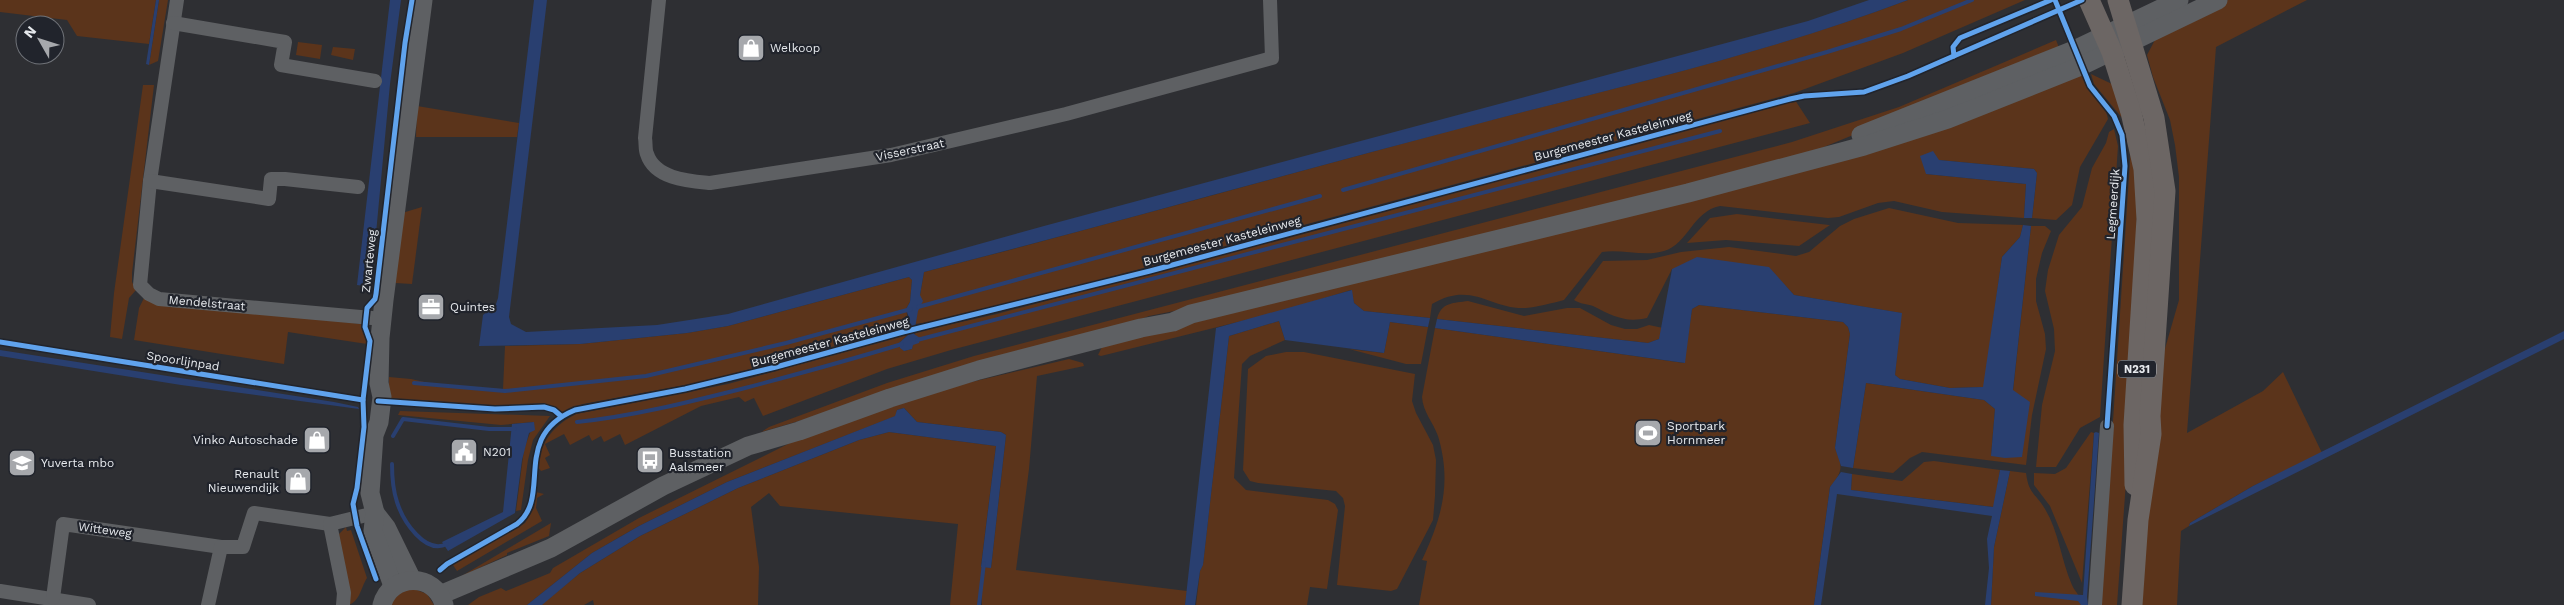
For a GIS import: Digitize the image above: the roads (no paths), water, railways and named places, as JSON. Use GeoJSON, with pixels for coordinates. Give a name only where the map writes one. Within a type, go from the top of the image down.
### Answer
{"type":"FeatureCollection","features":[{"type":"Feature","properties":{"kind":"main road","name":"Zwarteweg"},"geometry":{"type":"LineString","coordinates":[[393,586],[373,531],[375,514],[370,493],[374,435],[371,421],[373,398],[380,384],[383,319],[423,0]]}},
{"type":"Feature","properties":{"kind":"main road","name":"N231"},"geometry":{"type":"LineString","coordinates":[[2090,0],[2131,112],[2144,169],[2148,219],[2134,425],[2134,466],[2138,520]]}},
{"type":"Feature","properties":{"kind":"main road","name":"N231"},"geometry":{"type":"LineString","coordinates":[[2118,0],[2154,118],[2165,191],[2150,416],[2151,434],[2138,520],[2132,605]]}},
{"type":"Feature","properties":{"kind":"main road"},"geometry":{"type":"LineString","coordinates":[[2128,34],[2179,0]]}},
{"type":"Feature","properties":{"kind":"main road"},"geometry":{"type":"LineString","coordinates":[[382,605],[386,594],[393,586],[412,580],[422,581],[432,586],[444,602],[551,548],[663,486],[748,446],[798,431],[890,398],[979,370],[1141,328],[1167,324],[1190,314],[1688,193],[1864,146],[1948,119],[2107,43],[2218,0]]}},
{"type":"Feature","properties":{"kind":"main road","name":"Zwarteweg"},"geometry":{"type":"LineString","coordinates":[[375,514],[386,527],[412,580]]}},
{"type":"Feature","properties":{"kind":"street","name":"Mendelstraat"},"geometry":{"type":"LineString","coordinates":[[177,0],[150,181],[140,285],[149,294],[159,299],[383,319]]}},
{"type":"Feature","properties":{"kind":"street","name":"Visserstraat"},"geometry":{"type":"LineString","coordinates":[[659,0],[645,138],[647,154],[654,164],[669,176],[685,181],[710,183],[892,155],[1066,114],[1272,58],[1270,0]]}},
{"type":"Feature","properties":{"kind":"street"},"geometry":{"type":"LineString","coordinates":[[173,23],[285,42],[281,64],[375,81]]}},
{"type":"Feature","properties":{"kind":"street"},"geometry":{"type":"LineString","coordinates":[[150,181],[269,199],[271,179],[285,178],[358,187]]}},
{"type":"Feature","properties":{"kind":"street"},"geometry":{"type":"LineString","coordinates":[[2095,605],[2107,426]]}},
{"type":"Feature","properties":{"kind":"street","name":"Witteweg"},"geometry":{"type":"LineString","coordinates":[[53,598],[63,524],[221,547],[243,547],[254,513],[330,524],[375,514]]}},
{"type":"Feature","properties":{"kind":"street"},"geometry":{"type":"LineString","coordinates":[[330,524],[344,593],[343,605]]}},
{"type":"Feature","properties":{"kind":"street"},"geometry":{"type":"LineString","coordinates":[[208,605],[221,547]]}},
{"type":"Feature","properties":{"kind":"street"},"geometry":{"type":"LineString","coordinates":[[0,591],[89,605]]}},
{"type":"Feature","properties":{"kind":"water"},"geometry":{"type":"Polygon","coordinates":[[[156,0],[159,0],[149,65],[146,64],[156,0]]]}},
{"type":"Feature","properties":{"kind":"water"},"geometry":{"type":"Polygon","coordinates":[[[390,0],[401,0],[390,84],[371,287],[357,285],[390,0]]]}},
{"type":"Feature","properties":{"kind":"water"},"geometry":{"type":"Polygon","coordinates":[[[534,0],[547,0],[509,317],[511,324],[526,332],[657,325],[728,314],[1044,226],[1808,21],[1869,0],[1908,0],[1800,37],[1690,69],[924,272],[920,295],[923,301],[918,311],[914,334],[920,338],[919,343],[913,345],[912,349],[904,351],[900,348],[899,343],[908,335],[909,318],[906,309],[910,302],[912,280],[909,277],[728,326],[687,333],[580,344],[479,346],[483,315],[496,304],[498,298],[534,0]]]}},
{"type":"Feature","properties":{"kind":"water"},"geometry":{"type":"Polygon","coordinates":[[[1933,151],[1939,160],[2034,169],[2037,173],[2032,218],[2024,218],[2026,184],[1926,174],[1920,156],[1933,151]]]}},
{"type":"Feature","properties":{"kind":"water"},"geometry":{"type":"Polygon","coordinates":[[[2023,225],[2031,226],[2013,390],[2030,402],[2022,457],[2005,458],[1991,456],[1995,409],[1984,400],[1866,383],[1853,468],[1841,466],[1835,448],[1850,334],[1848,327],[1843,322],[1699,305],[1692,309],[1685,363],[1435,328],[1437,319],[1648,343],[1659,339],[1672,269],[1697,257],[1769,267],[1794,295],[1902,313],[1895,375],[1900,379],[1950,388],[1983,387],[2002,257],[2020,237],[2023,225]]]}},
{"type":"Feature","properties":{"kind":"water"},"geometry":{"type":"Polygon","coordinates":[[[1352,290],[1354,303],[1364,311],[1430,318],[1428,327],[1390,322],[1384,353],[1285,340],[1279,321],[1229,336],[1203,565],[1200,571],[1195,605],[1185,605],[1216,328],[1352,290]]]}},
{"type":"Feature","properties":{"kind":"water"},"geometry":{"type":"Polygon","coordinates":[[[2564,331],[2564,339],[2189,526],[2190,523],[2253,486],[2564,331]]]}},
{"type":"Feature","properties":{"kind":"water"},"geometry":{"type":"Polygon","coordinates":[[[0,350],[334,402],[358,407],[359,409],[181,385],[0,356],[0,350]]]}},
{"type":"Feature","properties":{"kind":"water"},"geometry":{"type":"Polygon","coordinates":[[[904,408],[917,422],[1001,432],[1006,435],[991,568],[981,567],[996,446],[889,432],[859,440],[738,488],[640,536],[580,573],[542,605],[527,605],[592,553],[639,526],[727,482],[895,416],[897,410],[904,408]]]}},
{"type":"Feature","properties":{"kind":"water"},"geometry":{"type":"Polygon","coordinates":[[[534,422],[535,430],[529,433],[522,460],[515,513],[448,551],[442,542],[503,512],[512,424],[534,422]]]}},
{"type":"Feature","properties":{"kind":"water"},"geometry":{"type":"Polygon","coordinates":[[[2094,433],[2099,433],[2087,597],[2088,605],[2081,605],[2078,601],[2035,596],[2035,592],[2083,595],[2094,433]]]}},
{"type":"Feature","properties":{"kind":"water"},"geometry":{"type":"Polygon","coordinates":[[[2000,470],[2010,471],[1994,547],[1991,605],[1985,605],[1989,568],[1987,539],[1992,516],[1837,494],[1821,605],[1814,605],[1830,487],[1841,472],[1852,474],[1851,490],[1993,507],[2000,470]]]}},
{"type":"Feature","properties":{"kind":"waterway"},"geometry":{"type":"LineString","coordinates":[[1343,190],[1827,52],[1901,29],[1972,0]]}},
{"type":"Feature","properties":{"kind":"waterway"},"geometry":{"type":"LineString","coordinates":[[917,340],[1720,131]]}},
{"type":"Feature","properties":{"kind":"waterway"},"geometry":{"type":"LineString","coordinates":[[918,307],[1320,196]]}},
{"type":"Feature","properties":{"kind":"waterway"},"geometry":{"type":"LineString","coordinates":[[414,383],[505,391],[646,376],[786,343],[911,309]]}},
{"type":"Feature","properties":{"kind":"waterway"},"geometry":{"type":"LineString","coordinates":[[577,422],[640,412],[745,388],[902,344]]}},
{"type":"Feature","properties":{"kind":"waterway"},"geometry":{"type":"LineString","coordinates":[[393,436],[403,419],[489,429],[515,429]]}},
{"type":"Feature","properties":{"kind":"waterway"},"geometry":{"type":"LineString","coordinates":[[392,464],[396,497],[400,510],[410,527],[423,541],[431,545],[447,544]]}},
{"type":"Feature","properties":{"kind":"waterway"},"geometry":{"type":"LineString","coordinates":[[979,605],[984,563]]}},
{"type":"Feature","properties":{"kind":"place","name":"Welkoop"},"geometry":{"type":"Point","coordinates":[751,48]}},
{"type":"Feature","properties":{"kind":"place","name":"Quintes"},"geometry":{"type":"Point","coordinates":[431,307]}},
{"type":"Feature","properties":{"kind":"place","name":"Sportpark Hornmeer"},"geometry":{"type":"Point","coordinates":[1648,433]}},
{"type":"Feature","properties":{"kind":"place","name":"Vinko Autoschade"},"geometry":{"type":"Point","coordinates":[317,440]}},
{"type":"Feature","properties":{"kind":"place","name":"N201"},"geometry":{"type":"Point","coordinates":[464,452]}},
{"type":"Feature","properties":{"kind":"place","name":"Busstation Aalsmeer"},"geometry":{"type":"Point","coordinates":[650,460]}},
{"type":"Feature","properties":{"kind":"place","name":"Yuverta mbo"},"geometry":{"type":"Point","coordinates":[22,463]}},
{"type":"Feature","properties":{"kind":"place","name":"Renault Nieuwendijk"},"geometry":{"type":"Point","coordinates":[298,481]}}]}
